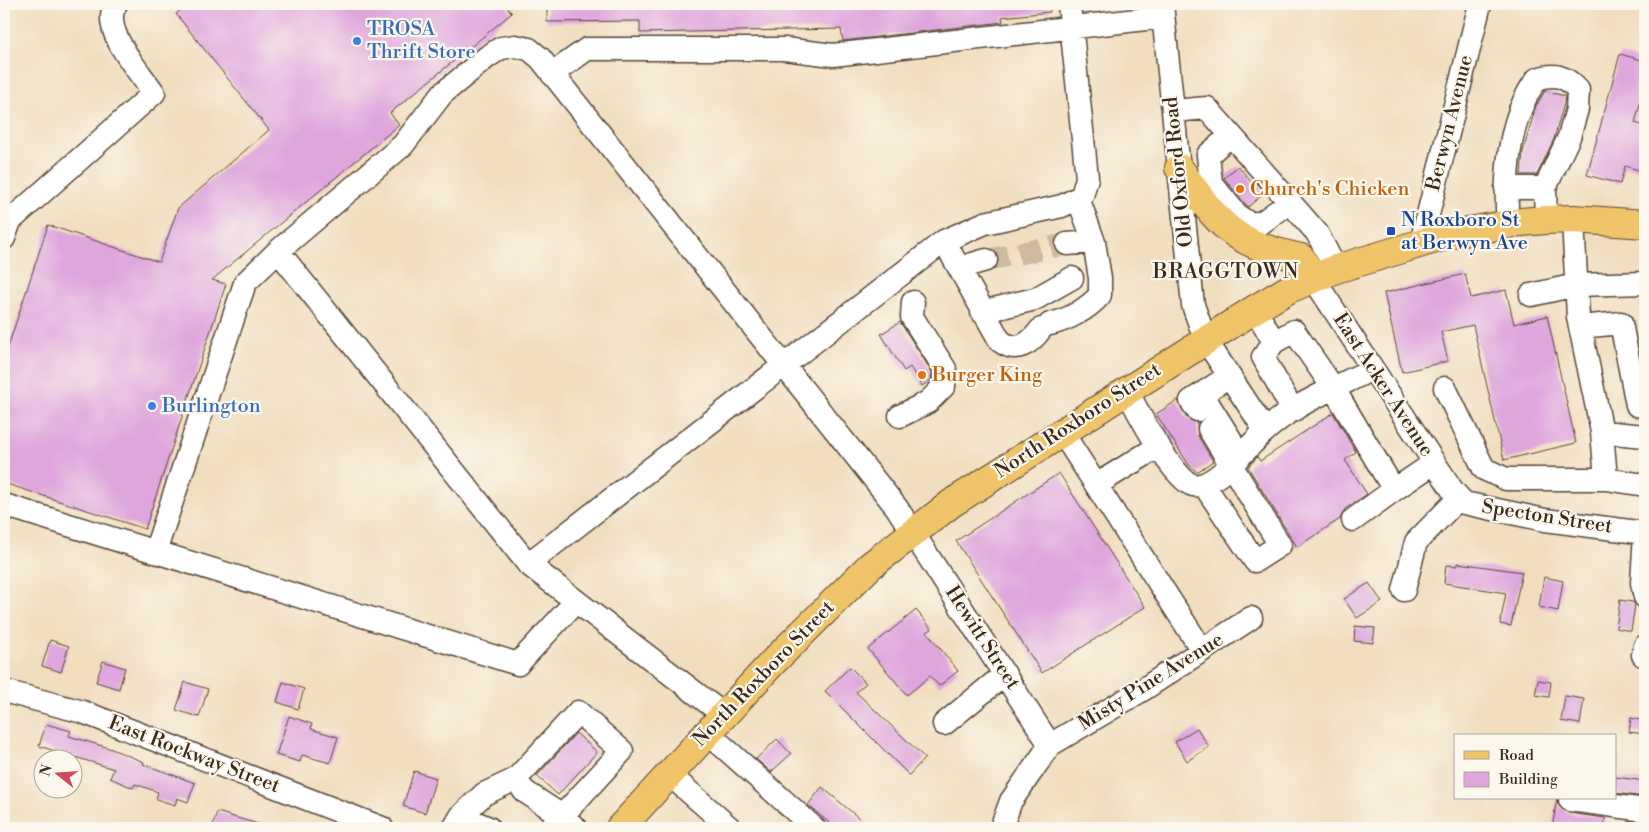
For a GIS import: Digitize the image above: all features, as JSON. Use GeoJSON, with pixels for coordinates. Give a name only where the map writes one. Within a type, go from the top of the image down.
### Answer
{"type":"FeatureCollection","features":[{"type":"Feature","properties":{"kind":"main road"},"geometry":{"type":"LineString","coordinates":[[1179,168],[1210,212],[1228,230],[1261,248],[1301,258],[1325,273]]}},
{"type":"Feature","properties":{"kind":"main road","name":"North Roxboro Street"},"geometry":{"type":"LineString","coordinates":[[620,828],[716,724],[870,566],[952,503],[1205,339],[1255,309],[1325,273],[1452,234],[1508,224],[1546,220],[1573,219],[1645,224]]}},
{"type":"Feature","properties":{"kind":"street"},"geometry":{"type":"LineString","coordinates":[[4,238],[10,221],[154,93],[113,33],[110,19],[116,4]]}},
{"type":"Feature","properties":{"kind":"street"},"geometry":{"type":"LineString","coordinates":[[528,564],[944,241],[985,223],[1062,206],[1082,196],[1087,178],[1069,4]]}},
{"type":"Feature","properties":{"kind":"street","name":"Berwyn Avenue"},"geometry":{"type":"LineString","coordinates":[[1421,243],[1480,4]]}},
{"type":"Feature","properties":{"kind":"street"},"geometry":{"type":"LineString","coordinates":[[552,74],[587,49],[784,49],[834,55],[1072,29],[1163,10]]}},
{"type":"Feature","properties":{"kind":"street","name":"Old Oxford Road"},"geometry":{"type":"LineString","coordinates":[[1163,10],[1193,305],[1205,339],[1265,430]]}},
{"type":"Feature","properties":{"kind":"street","name":"Hewitt Street"},"geometry":{"type":"LineString","coordinates":[[155,552],[245,283],[278,251],[403,145],[442,94],[487,57],[501,48],[516,46],[529,49],[552,74],[914,532],[1050,745]]}},
{"type":"Feature","properties":{"kind":"street"},"geometry":{"type":"LineString","coordinates":[[1508,224],[1506,174],[1515,131],[1529,90],[1537,78],[1558,76],[1570,81],[1578,90],[1577,109],[1569,137],[1545,188],[1546,220]]}},
{"type":"Feature","properties":{"kind":"street","name":"East Acker Avenue"},"geometry":{"type":"LineString","coordinates":[[1173,111],[1207,108],[1317,233],[1325,273],[1372,369],[1456,495]]}},
{"type":"Feature","properties":{"kind":"street"},"geometry":{"type":"LineString","coordinates":[[1231,135],[1208,155],[1211,183],[1238,216],[1249,223],[1261,223],[1290,202]]}},
{"type":"Feature","properties":{"kind":"street"},"geometry":{"type":"LineString","coordinates":[[1506,188],[1545,188]]}},
{"type":"Feature","properties":{"kind":"street"},"geometry":{"type":"LineString","coordinates":[[944,241],[994,334],[1006,346],[1022,346],[1095,302],[1100,295],[1100,278],[1094,242],[1078,198]]}},
{"type":"Feature","properties":{"kind":"street"},"geometry":{"type":"LineString","coordinates":[[1573,219],[1580,327],[1602,432],[1606,480]]}},
{"type":"Feature","properties":{"kind":"street"},"geometry":{"type":"LineString","coordinates":[[1067,244],[1094,242]]}},
{"type":"Feature","properties":{"kind":"street"},"geometry":{"type":"LineString","coordinates":[[278,251],[528,564],[576,601],[716,724],[814,828]]}},
{"type":"Feature","properties":{"kind":"street"},"geometry":{"type":"LineString","coordinates":[[959,268],[986,260]]}},
{"type":"Feature","properties":{"kind":"street"},"geometry":{"type":"LineString","coordinates":[[982,312],[1035,299],[1072,278]]}},
{"type":"Feature","properties":{"kind":"street"},"geometry":{"type":"LineString","coordinates":[[1531,295],[1576,285],[1645,283]]}},
{"type":"Feature","properties":{"kind":"street"},"geometry":{"type":"LineString","coordinates":[[900,416],[928,402],[944,386],[945,369],[912,317],[913,302]]}},
{"type":"Feature","properties":{"kind":"street"},"geometry":{"type":"LineString","coordinates":[[1255,309],[1274,342]]}},
{"type":"Feature","properties":{"kind":"street"},"geometry":{"type":"LineString","coordinates":[[1580,327],[1621,323],[1637,405],[1645,407]]}},
{"type":"Feature","properties":{"kind":"street"},"geometry":{"type":"LineString","coordinates":[[1293,411],[1263,357],[1274,342],[1294,331],[1334,389],[1394,490]]}},
{"type":"Feature","properties":{"kind":"street"},"geometry":{"type":"LineString","coordinates":[[1127,390],[1137,411],[1180,478],[1193,485],[1204,485],[1265,430],[1293,411],[1372,369]]}},
{"type":"Feature","properties":{"kind":"street"},"geometry":{"type":"LineString","coordinates":[[1204,485],[1255,561],[1280,545],[1230,461],[1234,446],[1209,405],[1202,417],[1191,401],[1229,376]]}},
{"type":"Feature","properties":{"kind":"street"},"geometry":{"type":"LineString","coordinates":[[1445,388],[1484,469],[1506,479],[1606,480],[1645,485]]}},
{"type":"Feature","properties":{"kind":"street"},"geometry":{"type":"LineString","coordinates":[[1062,432],[1202,650]]}},
{"type":"Feature","properties":{"kind":"street"},"geometry":{"type":"LineString","coordinates":[[1602,432],[1645,436]]}},
{"type":"Feature","properties":{"kind":"street"},"geometry":{"type":"LineString","coordinates":[[1096,485],[1159,446]]}},
{"type":"Feature","properties":{"kind":"street"},"geometry":{"type":"LineString","coordinates":[[1352,520],[1434,463]]}},
{"type":"Feature","properties":{"kind":"street"},"geometry":{"type":"LineString","coordinates":[[1404,590],[1416,542],[1456,495]]}},
{"type":"Feature","properties":{"kind":"street","name":"Specton Street"},"geometry":{"type":"LineString","coordinates":[[1456,495],[1464,504],[1545,520],[1645,533]]}},
{"type":"Feature","properties":{"kind":"street"},"geometry":{"type":"LineString","coordinates":[[4,505],[518,664],[576,601]]}},
{"type":"Feature","properties":{"kind":"street"},"geometry":{"type":"LineString","coordinates":[[1645,533],[1642,583],[1645,597]]}},
{"type":"Feature","properties":{"kind":"street","name":"Misty Pine Avenue"},"geometry":{"type":"LineString","coordinates":[[1050,745],[1144,689],[1252,618]]}},
{"type":"Feature","properties":{"kind":"street"},"geometry":{"type":"LineString","coordinates":[[944,724],[1005,674]]}},
{"type":"Feature","properties":{"kind":"street","name":"East Rockway Street"},"geometry":{"type":"LineString","coordinates":[[4,690],[83,712],[382,828]]}},
{"type":"Feature","properties":{"kind":"street"},"geometry":{"type":"LineString","coordinates":[[458,822],[484,794],[516,779],[578,712],[622,751],[563,824],[524,791],[516,779]]}},
{"type":"Feature","properties":{"kind":"street"},"geometry":{"type":"LineString","coordinates":[[1000,828],[1011,801],[1050,745]]}},
{"type":"Feature","properties":{"kind":"street"},"geometry":{"type":"LineString","coordinates":[[670,775],[730,828]]}},
{"type":"Feature","properties":{"kind":"street"},"geometry":{"type":"LineString","coordinates":[[1570,800],[1645,810]]}},
{"type":"Feature","properties":{"kind":"street"},"geometry":{"type":"LineString","coordinates":[[458,822],[489,828]]}},
{"type":"Feature","properties":{"kind":"building"},"geometry":{"type":"Polygon","coordinates":[[[189,4],[504,4],[512,13],[390,113],[399,125],[212,280],[226,284],[145,529],[4,483],[4,359],[48,225],[159,262],[178,208],[269,130],[176,14],[189,4]]]}},
{"type":"Feature","properties":{"kind":"building"},"geometry":{"type":"Polygon","coordinates":[[[547,4],[1049,4],[1050,12],[1002,17],[1003,22],[843,41],[841,29],[640,33],[640,21],[547,22],[547,4]]]}},
{"type":"Feature","properties":{"kind":"building"},"geometry":{"type":"Polygon","coordinates":[[[1620,54],[1645,61],[1645,85],[1635,123],[1645,126],[1645,172],[1625,166],[1620,184],[1587,175],[1620,54]]]}},
{"type":"Feature","properties":{"kind":"building"},"geometry":{"type":"Polygon","coordinates":[[[1545,91],[1565,96],[1554,139],[1537,175],[1521,175],[1523,152],[1536,106],[1545,91]]]}},
{"type":"Feature","properties":{"kind":"building","name":"Church's Chicken"},"geometry":{"type":"Polygon","coordinates":[[[1238,166],[1262,195],[1248,207],[1224,178],[1238,166]]]}},
{"type":"Feature","properties":{"kind":"building"},"geometry":{"type":"Polygon","coordinates":[[[1465,274],[1471,298],[1506,290],[1514,324],[1547,316],[1576,443],[1504,460],[1473,325],[1441,332],[1448,361],[1402,372],[1384,293],[1465,274]]]}},
{"type":"Feature","properties":{"kind":"building"},"geometry":{"type":"Polygon","coordinates":[[[900,322],[932,372],[931,380],[922,386],[910,367],[904,371],[881,334],[900,322]]]}},
{"type":"Feature","properties":{"kind":"building"},"geometry":{"type":"Polygon","coordinates":[[[1178,400],[1186,417],[1197,423],[1198,436],[1213,461],[1197,472],[1189,465],[1156,414],[1178,400]]]}},
{"type":"Feature","properties":{"kind":"building"},"geometry":{"type":"Polygon","coordinates":[[[1333,413],[1356,452],[1345,460],[1367,494],[1345,509],[1340,519],[1297,547],[1248,467],[1257,457],[1260,461],[1333,413]]]}},
{"type":"Feature","properties":{"kind":"building"},"geometry":{"type":"Polygon","coordinates":[[[1059,473],[1145,607],[1042,673],[956,541],[1059,473]]]}},
{"type":"Feature","properties":{"kind":"building"},"geometry":{"type":"Polygon","coordinates":[[[1458,563],[1522,572],[1511,626],[1500,624],[1506,593],[1444,583],[1446,565],[1458,566],[1458,563]]]}},
{"type":"Feature","properties":{"kind":"building"},"geometry":{"type":"Polygon","coordinates":[[[1544,577],[1563,581],[1558,611],[1539,607],[1544,577]]]}},
{"type":"Feature","properties":{"kind":"building"},"geometry":{"type":"Polygon","coordinates":[[[1369,583],[1382,602],[1357,618],[1344,599],[1369,583]]]}},
{"type":"Feature","properties":{"kind":"building"},"geometry":{"type":"Polygon","coordinates":[[[1620,600],[1633,602],[1635,605],[1631,631],[1616,628],[1620,600]]]}},
{"type":"Feature","properties":{"kind":"building"},"geometry":{"type":"Polygon","coordinates":[[[916,610],[932,629],[927,632],[958,671],[939,686],[930,676],[907,695],[868,649],[916,610]]]}},
{"type":"Feature","properties":{"kind":"building"},"geometry":{"type":"Polygon","coordinates":[[[1355,626],[1375,628],[1373,643],[1354,641],[1355,626]]]}},
{"type":"Feature","properties":{"kind":"building"},"geometry":{"type":"Polygon","coordinates":[[[50,640],[69,646],[61,672],[42,666],[50,640]]]}},
{"type":"Feature","properties":{"kind":"building"},"geometry":{"type":"Polygon","coordinates":[[[103,661],[125,668],[119,689],[96,682],[103,661]]]}},
{"type":"Feature","properties":{"kind":"building"},"geometry":{"type":"Polygon","coordinates":[[[850,667],[866,683],[856,692],[925,758],[909,775],[825,691],[850,667]]]}},
{"type":"Feature","properties":{"kind":"building"},"geometry":{"type":"Polygon","coordinates":[[[1538,680],[1551,682],[1549,697],[1535,695],[1538,680]]]}},
{"type":"Feature","properties":{"kind":"building"},"geometry":{"type":"Polygon","coordinates":[[[185,682],[208,689],[199,717],[176,710],[185,682]]]}},
{"type":"Feature","properties":{"kind":"building"},"geometry":{"type":"Polygon","coordinates":[[[283,682],[304,689],[298,709],[277,702],[283,682]]]}},
{"type":"Feature","properties":{"kind":"building"},"geometry":{"type":"Polygon","coordinates":[[[1565,696],[1584,699],[1580,724],[1561,721],[1565,696]]]}},
{"type":"Feature","properties":{"kind":"building"},"geometry":{"type":"Polygon","coordinates":[[[289,716],[312,724],[311,729],[338,737],[330,763],[302,755],[300,762],[276,755],[289,716]]]}},
{"type":"Feature","properties":{"kind":"building"},"geometry":{"type":"Polygon","coordinates":[[[1631,718],[1645,721],[1645,734],[1629,732],[1631,718]]]}},
{"type":"Feature","properties":{"kind":"building"},"geometry":{"type":"Polygon","coordinates":[[[46,724],[71,731],[69,736],[109,748],[144,762],[143,764],[195,783],[188,802],[177,798],[175,805],[156,799],[158,792],[135,784],[133,788],[110,778],[114,769],[82,759],[82,750],[52,750],[39,746],[46,724]]]}},
{"type":"Feature","properties":{"kind":"building"},"geometry":{"type":"Polygon","coordinates":[[[1197,728],[1209,747],[1187,761],[1175,742],[1197,728]]]}},
{"type":"Feature","properties":{"kind":"building"},"geometry":{"type":"Polygon","coordinates":[[[576,733],[597,752],[558,795],[537,776],[576,733]]]}},
{"type":"Feature","properties":{"kind":"building"},"geometry":{"type":"Polygon","coordinates":[[[777,739],[791,754],[771,772],[756,759],[777,739]]]}},
{"type":"Feature","properties":{"kind":"building"},"geometry":{"type":"Polygon","coordinates":[[[414,771],[436,778],[425,813],[403,806],[414,771]]]}},
{"type":"Feature","properties":{"kind":"building"},"geometry":{"type":"Polygon","coordinates":[[[1616,777],[1645,781],[1645,797],[1616,793],[1616,777]]]}},
{"type":"Feature","properties":{"kind":"building"},"geometry":{"type":"Polygon","coordinates":[[[822,787],[861,820],[854,828],[835,828],[808,805],[822,787]]]}},
{"type":"Feature","properties":{"kind":"building"},"geometry":{"type":"Polygon","coordinates":[[[1557,800],[1558,805],[1568,813],[1605,818],[1604,828],[1552,828],[1557,800]]]}},
{"type":"Feature","properties":{"kind":"building"},"geometry":{"type":"Polygon","coordinates":[[[217,812],[261,825],[260,828],[212,828],[217,812]]]}},
{"type":"Feature","properties":{"kind":"building"},"geometry":{"type":"Polygon","coordinates":[[[1629,821],[1645,823],[1645,828],[1628,828],[1629,821]]]}},
{"type":"Feature","properties":{"kind":"tunnel"},"geometry":{"type":"LineString","coordinates":[[986,260],[1067,244]]}},
{"type":"Feature","properties":{"kind":"place","name":"TROSA Thrift Store"},"geometry":{"type":"Point","coordinates":[357,41]}},
{"type":"Feature","properties":{"kind":"place","name":"Church's Chicken"},"geometry":{"type":"Point","coordinates":[1240,189]}},
{"type":"Feature","properties":{"kind":"place","name":"N Roxboro St at Berwyn Ave"},"geometry":{"type":"Point","coordinates":[1391,231]}},
{"type":"Feature","properties":{"kind":"place","name":"Burger King"},"geometry":{"type":"Point","coordinates":[922,375]}},
{"type":"Feature","properties":{"kind":"place","name":"Burlington"},"geometry":{"type":"Point","coordinates":[152,406]}},
{"type":"Feature","properties":{"kind":"district","name":"BRAGGTOWN"},"geometry":{"type":"Point","coordinates":[1226,272]}}]}
